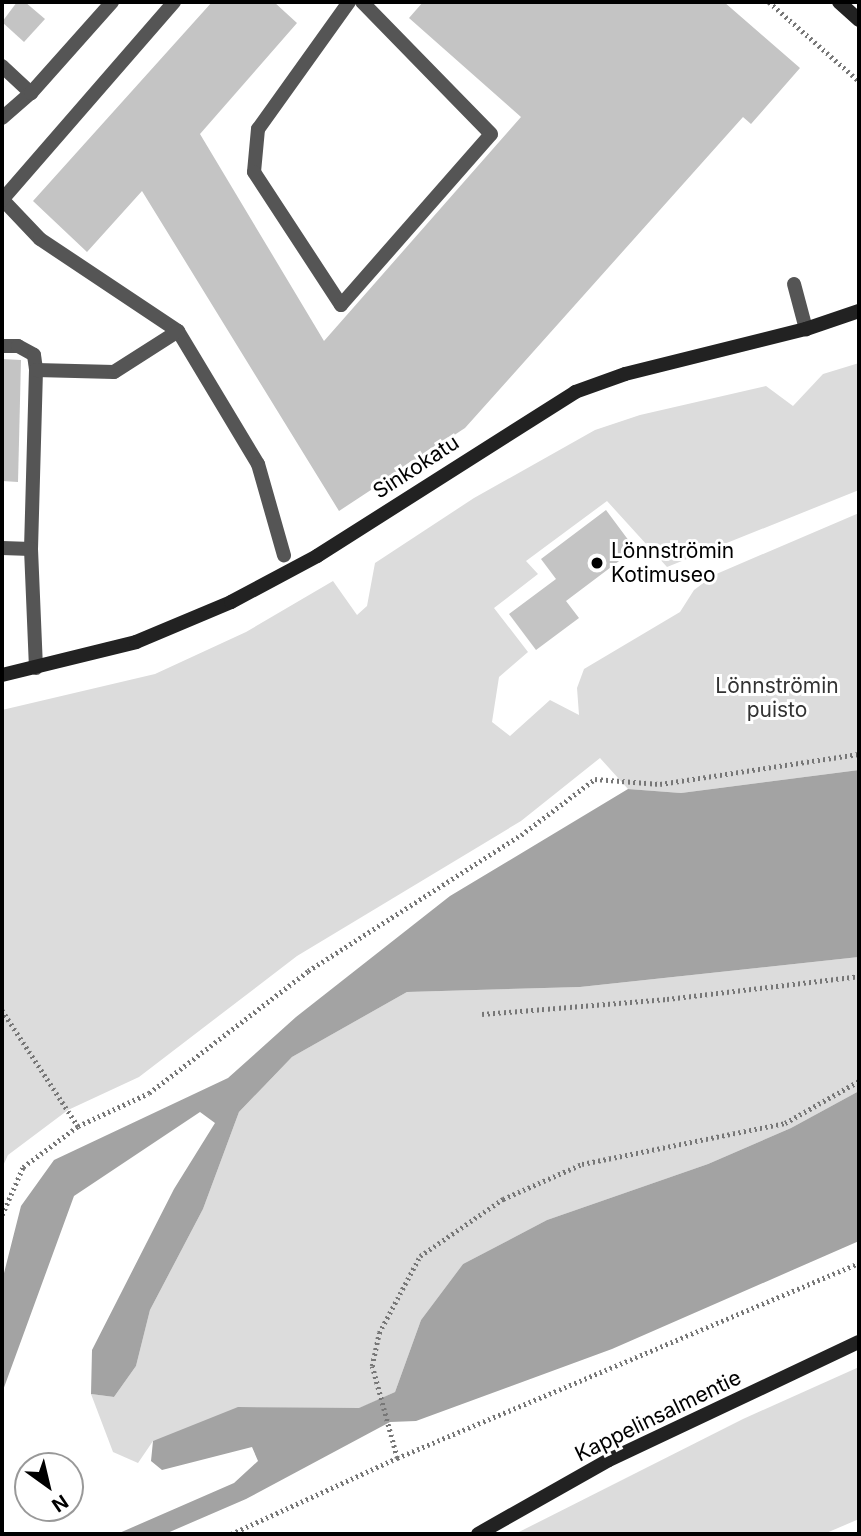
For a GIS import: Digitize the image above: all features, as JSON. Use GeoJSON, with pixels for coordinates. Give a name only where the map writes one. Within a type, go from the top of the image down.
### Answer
{"type":"FeatureCollection","features":[{"type":"Feature","properties":{"kind":"main road"},"geometry":{"type":"LineString","coordinates":[[839,2],[859,20]]}},
{"type":"Feature","properties":{"kind":"main road","name":"Sinkokatu"},"geometry":{"type":"LineString","coordinates":[[2,675],[136,642],[231,602],[317,556],[575,393],[625,374],[806,330],[859,311]]}},
{"type":"Feature","properties":{"kind":"main road","name":"Kappelinsalmentie"},"geometry":{"type":"LineString","coordinates":[[478,1534],[609,1460],[859,1342]]}},
{"type":"Feature","properties":{"kind":"street"},"geometry":{"type":"LineString","coordinates":[[2,118],[31,93],[112,2]]}},
{"type":"Feature","properties":{"kind":"street"},"geometry":{"type":"LineString","coordinates":[[174,2],[2,200],[40,239],[178,331],[258,464],[284,555]]}},
{"type":"Feature","properties":{"kind":"street"},"geometry":{"type":"LineString","coordinates":[[349,2],[258,129],[254,172],[341,305],[491,134],[362,2]]}},
{"type":"Feature","properties":{"kind":"street"},"geometry":{"type":"LineString","coordinates":[[2,66],[31,93]]}},
{"type":"Feature","properties":{"kind":"street"},"geometry":{"type":"LineString","coordinates":[[794,284],[806,330]]}},
{"type":"Feature","properties":{"kind":"street"},"geometry":{"type":"LineString","coordinates":[[36,370],[114,372],[178,331]]}},
{"type":"Feature","properties":{"kind":"street"},"geometry":{"type":"LineString","coordinates":[[2,346],[18,346],[34,355],[36,370],[31,549],[36,668]]}},
{"type":"Feature","properties":{"kind":"street"},"geometry":{"type":"LineString","coordinates":[[2,548],[31,549]]}},
{"type":"Feature","properties":{"kind":"path"},"geometry":{"type":"LineString","coordinates":[[769,2],[859,81]]}},
{"type":"Feature","properties":{"kind":"path"},"geometry":{"type":"LineString","coordinates":[[2,1215],[23,1167],[78,1126],[149,1093],[308,971],[521,835],[595,779],[660,784],[859,754]]}},
{"type":"Feature","properties":{"kind":"path"},"geometry":{"type":"LineString","coordinates":[[482,1014],[859,976]]}},
{"type":"Feature","properties":{"kind":"path"},"geometry":{"type":"LineString","coordinates":[[2,1010],[78,1126]]}},
{"type":"Feature","properties":{"kind":"path"},"geometry":{"type":"LineString","coordinates":[[397,1458],[388,1436],[372,1366],[379,1333],[420,1256],[503,1199],[582,1164],[785,1123],[859,1081]]}},
{"type":"Feature","properties":{"kind":"path"},"geometry":{"type":"LineString","coordinates":[[231,1534],[397,1458],[859,1263]]}},
{"type":"Feature","properties":{"kind":"green space","name":"Lönnströmin puisto"},"geometry":{"type":"Polygon","coordinates":[[[859,363],[859,490],[667,567],[607,501],[526,561],[538,574],[494,608],[528,652],[499,677],[492,722],[510,736],[550,700],[579,715],[577,688],[584,669],[680,612],[694,590],[714,575],[859,513],[859,770],[681,793],[628,789],[600,758],[521,821],[297,956],[139,1077],[68,1110],[8,1155],[2,1168],[2,710],[155,674],[246,632],[333,581],[357,615],[367,606],[375,563],[474,498],[595,430],[640,415],[766,386],[793,406],[823,374],[859,363]]]}},
{"type":"Feature","properties":{"kind":"green space"},"geometry":{"type":"Polygon","coordinates":[[[859,957],[859,1091],[791,1128],[708,1164],[547,1220],[463,1264],[421,1320],[395,1392],[360,1408],[153,1441],[138,1463],[113,1452],[91,1394],[114,1397],[136,1366],[150,1310],[203,1209],[239,1112],[292,1057],[407,992],[580,987],[859,957]]]}},
{"type":"Feature","properties":{"kind":"green space"},"geometry":{"type":"Polygon","coordinates":[[[859,1367],[859,1519],[824,1534],[515,1534],[743,1419],[859,1367]]]}},
{"type":"Feature","properties":{"kind":"shaded area"},"geometry":{"type":"Polygon","coordinates":[[[859,770],[859,957],[580,987],[407,992],[292,1057],[239,1112],[203,1209],[150,1310],[136,1366],[114,1397],[91,1394],[92,1350],[174,1189],[215,1123],[200,1112],[74,1196],[2,1393],[2,1281],[21,1206],[54,1160],[228,1078],[296,1017],[450,896],[628,789],[681,793],[859,770]]]}},
{"type":"Feature","properties":{"kind":"shaded area"},"geometry":{"type":"Polygon","coordinates":[[[859,1091],[859,1241],[612,1349],[416,1421],[390,1422],[246,1499],[165,1534],[117,1534],[234,1483],[258,1461],[252,1447],[162,1470],[151,1461],[153,1441],[238,1407],[359,1408],[395,1392],[421,1320],[463,1264],[547,1220],[708,1164],[791,1128],[859,1091]]]}},
{"type":"Feature","properties":{"kind":"building"},"geometry":{"type":"Polygon","coordinates":[[[17,2],[25,2],[45,19],[24,42],[2,22],[17,2]]]}},
{"type":"Feature","properties":{"kind":"building"},"geometry":{"type":"Polygon","coordinates":[[[212,2],[274,2],[297,23],[200,134],[324,341],[521,117],[409,18],[423,2],[724,2],[800,68],[751,124],[743,117],[465,428],[339,511],[142,191],[87,252],[33,201],[212,2]]]}},
{"type":"Feature","properties":{"kind":"building"},"geometry":{"type":"Polygon","coordinates":[[[2,359],[21,360],[18,482],[2,481],[2,359]]]}},
{"type":"Feature","properties":{"kind":"building"},"geometry":{"type":"Polygon","coordinates":[[[606,510],[635,549],[566,601],[579,618],[536,650],[509,614],[556,579],[541,559],[606,510]]]}},
{"type":"Feature","properties":{"kind":"place","name":"Lönnströmin Kotimuseo"},"geometry":{"type":"Point","coordinates":[597,563]}}]}
